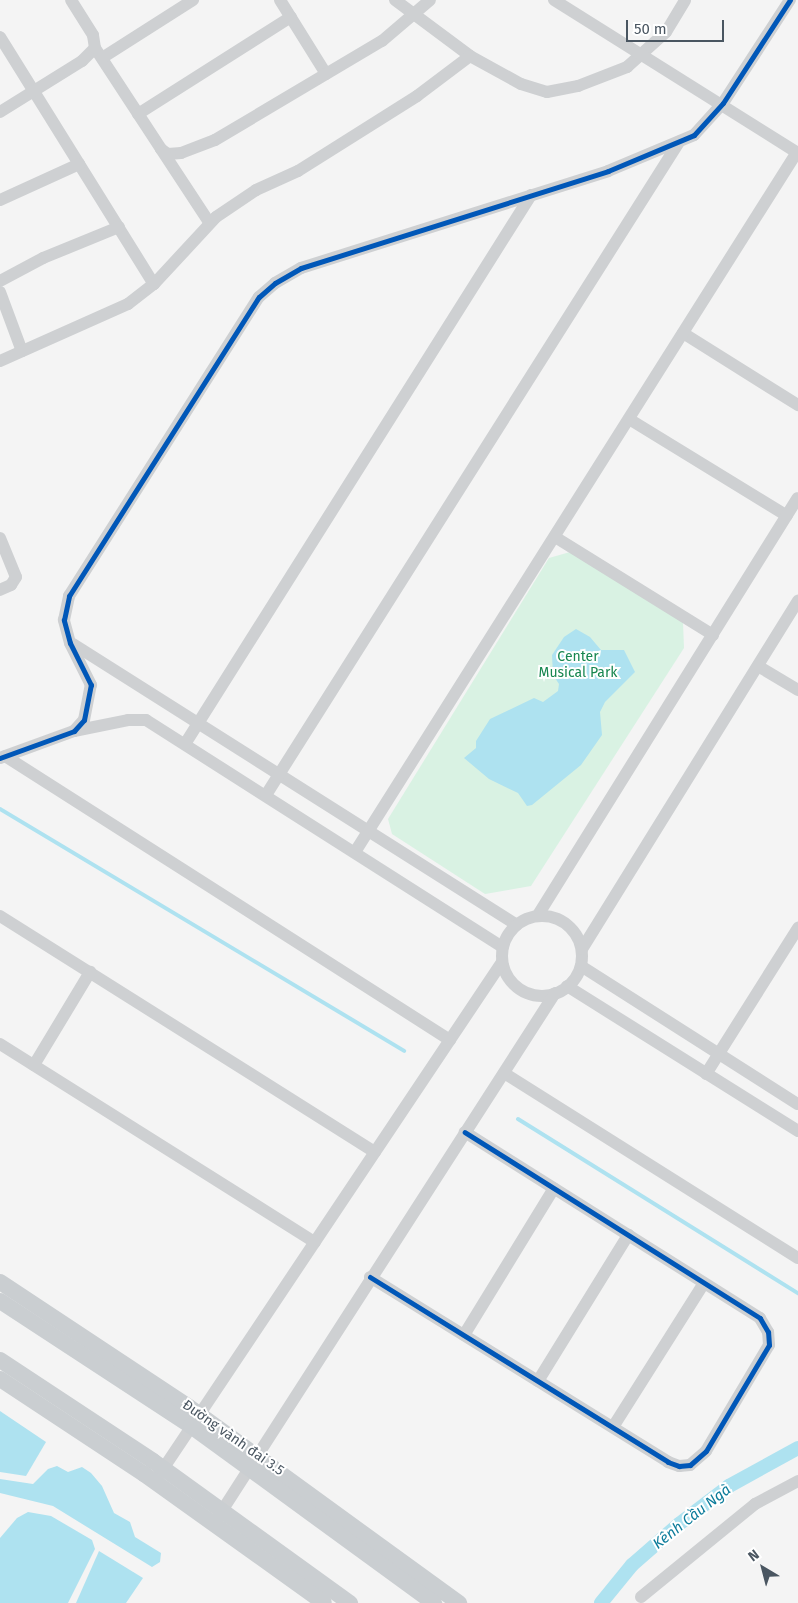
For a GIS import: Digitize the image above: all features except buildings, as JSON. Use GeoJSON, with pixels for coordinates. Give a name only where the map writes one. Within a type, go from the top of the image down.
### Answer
{"type":"FeatureCollection","features":[{"type":"Feature","properties":{"kind":"main road","name":"Đường vành đai 3.5"},"geometry":{"type":"LineString","coordinates":[[0,1282],[459,1603]]}},
{"type":"Feature","properties":{"kind":"main road","name":"Đường vành đai 3.5"},"geometry":{"type":"LineString","coordinates":[[0,1301],[195,1420]]}},
{"type":"Feature","properties":{"kind":"main road"},"geometry":{"type":"LineString","coordinates":[[0,1360],[218,1516],[350,1603]]}},
{"type":"Feature","properties":{"kind":"main road"},"geometry":{"type":"LineString","coordinates":[[0,1379],[159,1475]]}},
{"type":"Feature","properties":{"kind":"main road","name":"Đường vành đai 3.5"},"geometry":{"type":"LineString","coordinates":[[255,1462],[434,1603]]}},
{"type":"Feature","properties":{"kind":"main road"},"geometry":{"type":"LineString","coordinates":[[218,1516],[324,1603]]}},
{"type":"Feature","properties":{"kind":"street"},"geometry":{"type":"LineString","coordinates":[[71,0],[93,36],[98,53],[209,222]]}},
{"type":"Feature","properties":{"kind":"street"},"geometry":{"type":"LineString","coordinates":[[0,112],[82,61],[193,0]]}},
{"type":"Feature","properties":{"kind":"street"},"geometry":{"type":"LineString","coordinates":[[280,0],[326,74]]}},
{"type":"Feature","properties":{"kind":"street"},"geometry":{"type":"LineString","coordinates":[[395,0],[470,56],[521,84],[546,92],[602,77],[644,55],[666,32],[685,0]]}},
{"type":"Feature","properties":{"kind":"street"},"geometry":{"type":"LineString","coordinates":[[161,149],[168,154],[181,153],[215,140],[382,41],[414,16],[430,0]]}},
{"type":"Feature","properties":{"kind":"street"},"geometry":{"type":"LineString","coordinates":[[355,852],[797,153],[723,104],[554,0]]}},
{"type":"Feature","properties":{"kind":"street"},"geometry":{"type":"LineString","coordinates":[[74,731],[84,720],[91,685],[70,643],[64,620],[68,596],[259,298],[276,283],[301,268],[650,156],[694,135],[723,104],[790,0]]}},
{"type":"Feature","properties":{"kind":"street"},"geometry":{"type":"LineString","coordinates":[[138,114],[291,17]]}},
{"type":"Feature","properties":{"kind":"street"},"geometry":{"type":"LineString","coordinates":[[0,37],[154,284]]}},
{"type":"Feature","properties":{"kind":"street"},"geometry":{"type":"LineString","coordinates":[[0,361],[128,304],[154,284],[209,222],[256,190],[298,171],[416,96],[470,56]]}},
{"type":"Feature","properties":{"kind":"street"},"geometry":{"type":"LineString","coordinates":[[266,795],[679,142]]}},
{"type":"Feature","properties":{"kind":"street"},"geometry":{"type":"LineString","coordinates":[[0,200],[79,164]]}},
{"type":"Feature","properties":{"kind":"street"},"geometry":{"type":"LineString","coordinates":[[185,744],[531,195]]}},
{"type":"Feature","properties":{"kind":"street"},"geometry":{"type":"LineString","coordinates":[[0,281],[43,258],[119,227]]}},
{"type":"Feature","properties":{"kind":"street"},"geometry":{"type":"LineString","coordinates":[[0,292],[22,351]]}},
{"type":"Feature","properties":{"kind":"street"},"geometry":{"type":"LineString","coordinates":[[683,333],[798,405]]}},
{"type":"Feature","properties":{"kind":"street"},"geometry":{"type":"LineString","coordinates":[[629,419],[787,516]]}},
{"type":"Feature","properties":{"kind":"street"},"geometry":{"type":"LineString","coordinates":[[159,1475],[502,962],[503,947],[517,925],[538,915],[798,498]]}},
{"type":"Feature","properties":{"kind":"street"},"geometry":{"type":"LineString","coordinates":[[555,537],[713,635]]}},
{"type":"Feature","properties":{"kind":"street"},"geometry":{"type":"LineString","coordinates":[[0,538],[16,577],[11,586],[0,590]]}},
{"type":"Feature","properties":{"kind":"street"},"geometry":{"type":"LineString","coordinates":[[582,949],[798,601]]}},
{"type":"Feature","properties":{"kind":"street"},"geometry":{"type":"LineString","coordinates":[[70,643],[197,725],[517,925]]}},
{"type":"Feature","properties":{"kind":"street"},"geometry":{"type":"LineString","coordinates":[[758,666],[798,690]]}},
{"type":"Feature","properties":{"kind":"street"},"geometry":{"type":"LineString","coordinates":[[2,757],[74,731],[138,719],[146,720],[503,947]]}},
{"type":"Feature","properties":{"kind":"street"},"geometry":{"type":"LineString","coordinates":[[2,757],[450,1040]]}},
{"type":"Feature","properties":{"kind":"street"},"geometry":{"type":"LineString","coordinates":[[218,1516],[255,1462],[370,1277],[555,994],[567,986],[581,966],[582,949],[574,930],[564,921],[538,915]]}},
{"type":"Feature","properties":{"kind":"street"},"geometry":{"type":"LineString","coordinates":[[0,916],[375,1152]]}},
{"type":"Feature","properties":{"kind":"street"},"geometry":{"type":"LineString","coordinates":[[706,1074],[798,928]]}},
{"type":"Feature","properties":{"kind":"street"},"geometry":{"type":"LineString","coordinates":[[502,962],[514,984],[524,992],[537,996],[555,994]]}},
{"type":"Feature","properties":{"kind":"street"},"geometry":{"type":"LineString","coordinates":[[581,966],[798,1104]]}},
{"type":"Feature","properties":{"kind":"street"},"geometry":{"type":"LineString","coordinates":[[34,1065],[90,972]]}},
{"type":"Feature","properties":{"kind":"street"},"geometry":{"type":"LineString","coordinates":[[567,986],[706,1074],[797,1128]]}},
{"type":"Feature","properties":{"kind":"street"},"geometry":{"type":"LineString","coordinates":[[0,1044],[315,1242]]}},
{"type":"Feature","properties":{"kind":"street"},"geometry":{"type":"LineString","coordinates":[[504,1073],[798,1258]]}},
{"type":"Feature","properties":{"kind":"street"},"geometry":{"type":"LineString","coordinates":[[370,1277],[679,1466],[690,1465],[706,1451],[769,1345],[768,1332],[760,1318],[465,1132]]}},
{"type":"Feature","properties":{"kind":"street"},"geometry":{"type":"LineString","coordinates":[[464,1335],[554,1188]]}},
{"type":"Feature","properties":{"kind":"street"},"geometry":{"type":"LineString","coordinates":[[538,1381],[628,1235]]}},
{"type":"Feature","properties":{"kind":"street"},"geometry":{"type":"LineString","coordinates":[[613,1427],[704,1282]]}},
{"type":"Feature","properties":{"kind":"street"},"geometry":{"type":"LineString","coordinates":[[641,1597],[755,1504],[798,1481]]}},
{"type":"Feature","properties":{"kind":"green space","name":"Center Musical Park"},"geometry":{"type":"Polygon","coordinates":[[[570,552],[683,622],[684,648],[531,886],[485,894],[392,834],[388,819],[549,558],[570,552]]]}},
{"type":"Feature","properties":{"kind":"water"},"geometry":{"type":"Polygon","coordinates":[[[576,629],[590,637],[601,650],[624,650],[635,672],[605,702],[600,712],[602,735],[581,765],[532,805],[527,806],[518,793],[489,779],[464,758],[476,748],[476,741],[490,719],[534,698],[543,702],[558,691],[559,684],[553,675],[552,655],[564,637],[576,629]]]}},
{"type":"Feature","properties":{"kind":"water"},"geometry":{"type":"Polygon","coordinates":[[[0,1411],[46,1442],[26,1476],[0,1472],[0,1411]]]}},
{"type":"Feature","properties":{"kind":"water"},"geometry":{"type":"Polygon","coordinates":[[[57,1466],[68,1472],[82,1467],[91,1473],[102,1486],[114,1513],[130,1522],[135,1537],[161,1553],[160,1562],[152,1567],[53,1506],[0,1493],[0,1479],[33,1484],[48,1469],[57,1466]]]}},
{"type":"Feature","properties":{"kind":"water"},"geometry":{"type":"Polygon","coordinates":[[[28,1512],[51,1516],[92,1540],[95,1549],[68,1603],[0,1603],[0,1538],[17,1518],[28,1512]]]}},
{"type":"Feature","properties":{"kind":"water"},"geometry":{"type":"Polygon","coordinates":[[[99,1551],[143,1578],[126,1603],[76,1603],[99,1551]]]}},
{"type":"Feature","properties":{"kind":"waterway"},"geometry":{"type":"LineString","coordinates":[[0,809],[404,1051]]}},
{"type":"Feature","properties":{"kind":"waterway"},"geometry":{"type":"LineString","coordinates":[[518,1119],[798,1293]]}},
{"type":"Feature","properties":{"kind":"waterway","name":"Kênh Cầu Ngà"},"geometry":{"type":"LineString","coordinates":[[601,1603],[632,1565],[679,1524],[729,1486],[798,1448]]}},
{"type":"Feature","properties":{"kind":"cycle path"},"geometry":{"type":"LineString","coordinates":[[0,758],[74,731],[84,720],[91,685],[70,643],[64,620],[69,596],[259,297],[275,283],[301,268],[608,171],[694,135],[723,103],[790,0]]}},
{"type":"Feature","properties":{"kind":"cycle path"},"geometry":{"type":"LineString","coordinates":[[370,1277],[668,1462],[679,1466],[690,1465],[706,1451],[769,1345],[768,1332],[760,1318],[465,1132]]}}]}
